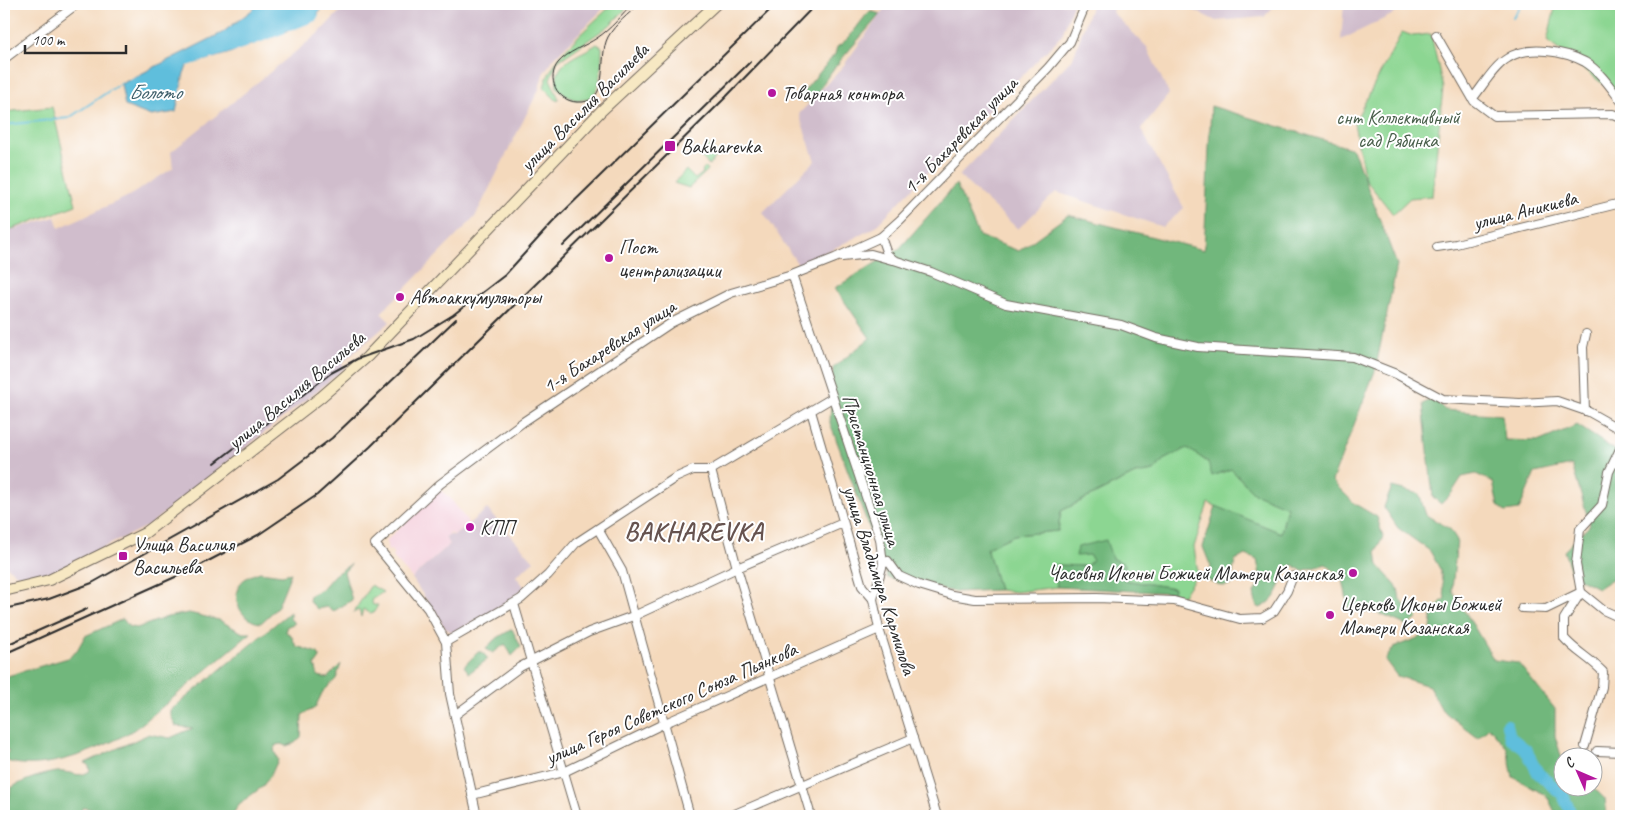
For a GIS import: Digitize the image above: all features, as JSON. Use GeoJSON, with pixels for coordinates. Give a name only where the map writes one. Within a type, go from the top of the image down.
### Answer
{"type":"FeatureCollection","features":[{"type":"Feature","properties":{"kind":"main road","name":"улица Василия Васильева"},"geometry":{"type":"LineString","coordinates":[[4,591],[49,580],[145,534],[335,385],[367,357],[600,112],[716,4]]}},
{"type":"Feature","properties":{"kind":"street"},"geometry":{"type":"LineString","coordinates":[[4,59],[77,4]]}},
{"type":"Feature","properties":{"kind":"street","name":"1-я Бахаревская улица"},"geometry":{"type":"LineString","coordinates":[[446,642],[428,609],[375,544],[440,484],[523,422],[653,335],[725,295],[746,287],[792,275],[836,258],[881,237],[900,220],[1048,68],[1070,42],[1086,4]]}},
{"type":"Feature","properties":{"kind":"street"},"geometry":{"type":"LineString","coordinates":[[1436,35],[1473,98],[1494,116],[1613,114],[1621,118]]}},
{"type":"Feature","properties":{"kind":"street"},"geometry":{"type":"LineString","coordinates":[[1473,98],[1506,58],[1521,51],[1546,50],[1585,62],[1606,81],[1621,101]]}},
{"type":"Feature","properties":{"kind":"street","name":"улица Аникиева"},"geometry":{"type":"LineString","coordinates":[[1437,247],[1456,244],[1621,203]]}},
{"type":"Feature","properties":{"kind":"street"},"geometry":{"type":"LineString","coordinates":[[881,237],[887,254],[894,260]]}},
{"type":"Feature","properties":{"kind":"street"},"geometry":{"type":"LineString","coordinates":[[836,258],[871,254],[931,272],[1006,304],[1121,325],[1156,338],[1198,347],[1353,357],[1425,388],[1443,399],[1520,402],[1558,401],[1585,411],[1621,430]]}},
{"type":"Feature","properties":{"kind":"street","name":"Пристанционная улица"},"geometry":{"type":"LineString","coordinates":[[792,275],[880,539],[883,564],[888,561],[900,576],[952,595],[975,599],[1097,598],[1174,601],[1240,619],[1262,618],[1274,611],[1288,592],[1292,576]]}},
{"type":"Feature","properties":{"kind":"street"},"geometry":{"type":"LineString","coordinates":[[1585,411],[1583,347],[1586,334]]}},
{"type":"Feature","properties":{"kind":"street"},"geometry":{"type":"LineString","coordinates":[[477,816],[449,687],[446,642],[514,604],[540,583],[570,547],[680,476],[699,469],[711,470],[832,398]]}},
{"type":"Feature","properties":{"kind":"street","name":"улица Владимира Кармилова"},"geometry":{"type":"LineString","coordinates":[[811,411],[862,586],[873,599],[879,629],[937,816]]}},
{"type":"Feature","properties":{"kind":"street"},"geometry":{"type":"LineString","coordinates":[[1621,447],[1609,472],[1602,504],[1580,529],[1576,564],[1581,592],[1603,610],[1621,618]]}},
{"type":"Feature","properties":{"kind":"street"},"geometry":{"type":"LineString","coordinates":[[711,470],[737,568],[811,816]]}},
{"type":"Feature","properties":{"kind":"street"},"geometry":{"type":"LineString","coordinates":[[455,715],[510,673],[589,632],[636,615],[737,568],[843,523]]}},
{"type":"Feature","properties":{"kind":"street"},"geometry":{"type":"LineString","coordinates":[[598,528],[618,561],[636,615],[663,724],[690,816]]}},
{"type":"Feature","properties":{"kind":"street"},"geometry":{"type":"LineString","coordinates":[[873,599],[883,564]]}},
{"type":"Feature","properties":{"kind":"street"},"geometry":{"type":"LineString","coordinates":[[1522,608],[1546,609],[1581,592]]}},
{"type":"Feature","properties":{"kind":"street"},"geometry":{"type":"LineString","coordinates":[[1581,592],[1564,619],[1564,638],[1576,652],[1593,661],[1603,672],[1602,688],[1586,746]]}},
{"type":"Feature","properties":{"kind":"street"},"geometry":{"type":"LineString","coordinates":[[514,604],[577,816]]}},
{"type":"Feature","properties":{"kind":"street","name":"улица Героя Советского Союза Пьянкова"},"geometry":{"type":"LineString","coordinates":[[472,796],[564,772],[663,724],[879,629]]}},
{"type":"Feature","properties":{"kind":"street"},"geometry":{"type":"LineString","coordinates":[[730,816],[913,738]]}},
{"type":"Feature","properties":{"kind":"street"},"geometry":{"type":"LineString","coordinates":[[1602,751],[1621,752]]}},
{"type":"Feature","properties":{"kind":"shaded area"},"geometry":{"type":"Polygon","coordinates":[[[347,4],[608,4],[554,58],[543,74],[539,89],[475,217],[381,313],[390,322],[342,363],[344,369],[149,525],[56,571],[23,578],[4,565],[4,232],[55,217],[59,228],[129,196],[173,168],[171,152],[320,32],[347,4]]]}},
{"type":"Feature","properties":{"kind":"shaded area"},"geometry":{"type":"Polygon","coordinates":[[[888,4],[1073,4],[1062,35],[874,228],[799,266],[763,212],[815,161],[799,114],[844,65],[888,4]]]}},
{"type":"Feature","properties":{"kind":"shaded area"},"geometry":{"type":"Polygon","coordinates":[[[1092,4],[1114,4],[1112,12],[1147,47],[1169,94],[1141,129],[1184,208],[1163,227],[1056,192],[1018,229],[959,176],[1073,58],[1092,4]]]}},
{"type":"Feature","properties":{"kind":"shaded area"},"geometry":{"type":"Polygon","coordinates":[[[1181,4],[1276,4],[1264,17],[1216,21],[1181,4]]]}},
{"type":"Feature","properties":{"kind":"shaded area"},"geometry":{"type":"Polygon","coordinates":[[[1344,4],[1458,5],[1412,5],[1341,40],[1344,4]]]}},
{"type":"Feature","properties":{"kind":"shaded area"},"geometry":{"type":"Polygon","coordinates":[[[439,489],[450,498],[468,522],[455,535],[450,533],[445,538],[450,544],[412,578],[393,557],[394,554],[391,550],[388,551],[386,541],[439,489]]]}},
{"type":"Feature","properties":{"kind":"shaded area"},"geometry":{"type":"Polygon","coordinates":[[[487,509],[534,561],[516,576],[525,588],[496,610],[453,633],[444,627],[412,578],[450,544],[445,538],[448,535],[455,535],[487,509]]]}},
{"type":"Feature","properties":{"kind":"green space"},"geometry":{"type":"Polygon","coordinates":[[[613,4],[631,4],[610,25],[557,62],[550,79],[559,99],[557,101],[544,88],[554,65],[572,43],[613,4]]]}},
{"type":"Feature","properties":{"kind":"green space"},"geometry":{"type":"Polygon","coordinates":[[[1556,4],[1621,4],[1621,98],[1547,41],[1556,4]]]}},
{"type":"Feature","properties":{"kind":"green space"},"geometry":{"type":"Polygon","coordinates":[[[870,11],[880,14],[835,67],[819,93],[806,102],[798,98],[835,54],[837,47],[851,35],[870,11]]]}},
{"type":"Feature","properties":{"kind":"green space","name":"снт Коллективный сад Рябинка"},"geometry":{"type":"Polygon","coordinates":[[[1402,32],[1413,36],[1431,34],[1443,88],[1432,196],[1410,198],[1393,214],[1365,179],[1354,123],[1402,32]]]}},
{"type":"Feature","properties":{"kind":"green space"},"geometry":{"type":"Polygon","coordinates":[[[597,44],[602,47],[602,52],[600,78],[596,91],[586,99],[574,99],[557,87],[559,71],[569,60],[597,44]]]}},
{"type":"Feature","properties":{"kind":"green space"},"geometry":{"type":"Polygon","coordinates":[[[1211,106],[1353,149],[1397,265],[1375,371],[1332,481],[1355,504],[1377,517],[1383,537],[1376,551],[1378,565],[1398,588],[1400,600],[1418,618],[1408,626],[1378,613],[1349,611],[1343,579],[1326,564],[1302,571],[1293,565],[1284,569],[1274,597],[1260,608],[1256,605],[1254,593],[1261,580],[1257,560],[1246,555],[1235,560],[1231,585],[1222,586],[1206,579],[1211,567],[1203,547],[1216,506],[1281,533],[1287,507],[1254,493],[1231,469],[1212,476],[1208,462],[1187,448],[1163,460],[1154,471],[1135,474],[1061,511],[1058,531],[1014,535],[987,548],[999,590],[955,592],[888,578],[830,423],[833,368],[870,338],[835,288],[900,248],[956,184],[979,236],[1019,251],[1068,215],[1204,250],[1211,106]]]}},
{"type":"Feature","properties":{"kind":"green space"},"geometry":{"type":"Polygon","coordinates":[[[52,107],[76,205],[4,232],[4,112],[52,107]]]}},
{"type":"Feature","properties":{"kind":"green space"},"geometry":{"type":"Polygon","coordinates":[[[709,145],[718,155],[709,165],[699,155],[709,145]]]}},
{"type":"Feature","properties":{"kind":"green space"},"geometry":{"type":"Polygon","coordinates":[[[706,167],[708,170],[689,188],[674,183],[686,170],[695,179],[703,173],[702,171],[706,167]]]}},
{"type":"Feature","properties":{"kind":"green space"},"geometry":{"type":"Polygon","coordinates":[[[1433,398],[1445,410],[1502,415],[1505,440],[1540,441],[1577,425],[1621,454],[1621,573],[1598,588],[1572,575],[1564,551],[1590,525],[1572,465],[1535,473],[1519,510],[1505,512],[1498,506],[1493,482],[1476,474],[1462,477],[1451,494],[1441,504],[1433,497],[1423,404],[1433,398]]]}},
{"type":"Feature","properties":{"kind":"green space"},"geometry":{"type":"Polygon","coordinates":[[[1187,447],[1222,473],[1231,469],[1254,493],[1287,506],[1281,533],[1208,503],[1194,547],[1198,573],[1183,595],[1173,593],[1174,588],[1123,580],[1110,553],[1089,555],[1093,560],[1086,566],[1056,565],[1057,587],[1016,592],[999,590],[987,548],[1014,535],[1058,531],[1061,511],[1135,474],[1154,471],[1163,460],[1187,447]]]}},
{"type":"Feature","properties":{"kind":"green space"},"geometry":{"type":"Polygon","coordinates":[[[1392,487],[1419,494],[1426,515],[1450,529],[1457,540],[1452,590],[1494,660],[1518,663],[1555,709],[1555,736],[1559,748],[1552,748],[1552,798],[1602,798],[1602,796],[1605,799],[1607,816],[1557,816],[1547,796],[1513,777],[1507,748],[1489,727],[1478,738],[1442,710],[1429,686],[1397,676],[1385,660],[1394,647],[1431,633],[1432,611],[1445,598],[1440,569],[1430,551],[1398,528],[1384,507],[1392,487]]]}},
{"type":"Feature","properties":{"kind":"green space"},"geometry":{"type":"Polygon","coordinates":[[[1106,540],[1112,558],[1125,564],[1124,580],[1174,588],[1173,593],[1057,587],[1055,565],[1086,566],[1093,560],[1089,555],[1076,556],[1078,547],[1106,540]]]}},
{"type":"Feature","properties":{"kind":"green space"},"geometry":{"type":"Polygon","coordinates":[[[351,564],[344,572],[352,600],[334,611],[327,607],[317,609],[309,601],[310,595],[322,589],[334,575],[351,564]]]}},
{"type":"Feature","properties":{"kind":"green space"},"geometry":{"type":"Polygon","coordinates":[[[260,572],[282,575],[291,573],[277,608],[261,623],[245,616],[238,606],[237,600],[239,585],[250,576],[260,572]]]}},
{"type":"Feature","properties":{"kind":"green space"},"geometry":{"type":"Polygon","coordinates":[[[371,585],[383,592],[371,600],[373,605],[378,605],[374,612],[370,613],[363,609],[361,617],[359,610],[353,613],[371,585]]]}},
{"type":"Feature","properties":{"kind":"green space"},"geometry":{"type":"Polygon","coordinates":[[[290,612],[290,619],[295,623],[286,627],[286,632],[291,635],[296,646],[318,653],[320,658],[315,665],[318,676],[327,678],[341,664],[336,679],[322,693],[315,708],[302,715],[301,737],[295,743],[286,746],[276,745],[274,750],[278,760],[271,775],[262,787],[239,804],[233,814],[229,816],[96,816],[93,811],[82,808],[80,816],[15,816],[5,810],[11,788],[22,782],[59,772],[83,774],[90,771],[89,766],[85,763],[149,734],[170,738],[193,728],[176,726],[171,716],[171,710],[290,612]]]}},
{"type":"Feature","properties":{"kind":"green space"},"geometry":{"type":"Polygon","coordinates":[[[189,613],[219,620],[243,633],[251,633],[138,727],[125,735],[91,751],[54,762],[19,764],[4,760],[4,756],[9,751],[4,748],[4,677],[68,658],[76,652],[85,636],[123,619],[129,627],[137,628],[167,617],[189,613]]]}},
{"type":"Feature","properties":{"kind":"green space"},"geometry":{"type":"Polygon","coordinates":[[[512,629],[521,647],[512,656],[505,644],[493,653],[486,649],[494,640],[512,629]]]}},
{"type":"Feature","properties":{"kind":"green space"},"geometry":{"type":"Polygon","coordinates":[[[478,652],[482,652],[488,659],[469,673],[464,666],[478,652]]]}},
{"type":"Feature","properties":{"kind":"water","name":"Болото"},"geometry":{"type":"Polygon","coordinates":[[[260,4],[323,4],[315,20],[227,54],[188,65],[184,73],[176,112],[151,116],[125,106],[121,84],[222,33],[260,4]]]}},
{"type":"Feature","properties":{"kind":"waterway"},"geometry":{"type":"LineString","coordinates":[[1513,18],[1521,4]]}},
{"type":"Feature","properties":{"kind":"waterway"},"geometry":{"type":"LineString","coordinates":[[290,30],[315,20],[318,15]]}},
{"type":"Feature","properties":{"kind":"waterway"},"geometry":{"type":"LineString","coordinates":[[253,44],[285,32]]}},
{"type":"Feature","properties":{"kind":"waterway"},"geometry":{"type":"LineString","coordinates":[[188,65],[248,46]]}},
{"type":"Feature","properties":{"kind":"waterway"},"geometry":{"type":"LineString","coordinates":[[4,125],[69,118],[121,83]]}},
{"type":"Feature","properties":{"kind":"waterway"},"geometry":{"type":"LineString","coordinates":[[1507,725],[1510,737],[1526,750],[1538,773],[1563,795],[1572,816]]}},
{"type":"Feature","properties":{"kind":"tram line"},"geometry":{"type":"LineString","coordinates":[[633,4],[602,34],[571,52],[558,63],[553,75],[553,82],[564,98],[577,102],[588,101],[595,96],[602,78],[603,56],[608,37],[618,23],[639,4]]}},
{"type":"Feature","properties":{"kind":"railway"},"geometry":{"type":"LineString","coordinates":[[215,463],[331,373],[357,359],[414,339],[453,315],[505,275],[552,223],[776,4]]}},
{"type":"Feature","properties":{"kind":"railway"},"geometry":{"type":"LineString","coordinates":[[4,654],[193,569],[258,535],[317,495],[370,447],[723,100],[816,4]]}},
{"type":"Feature","properties":{"kind":"railway"},"geometry":{"type":"LineString","coordinates":[[563,246],[750,62]]}},
{"type":"Feature","properties":{"kind":"railway"},"geometry":{"type":"LineString","coordinates":[[4,609],[49,599],[92,583],[278,479],[332,438],[456,319]]}},
{"type":"Feature","properties":{"kind":"railway"},"geometry":{"type":"LineString","coordinates":[[4,646],[87,609]]}},
{"type":"Feature","properties":{"kind":"place","name":"Товарная контора"},"geometry":{"type":"Point","coordinates":[772,93]}},
{"type":"Feature","properties":{"kind":"place","name":"Bakharevka"},"geometry":{"type":"Point","coordinates":[670,146]}},
{"type":"Feature","properties":{"kind":"place","name":"Пост централизации"},"geometry":{"type":"Point","coordinates":[609,258]}},
{"type":"Feature","properties":{"kind":"place","name":"Автоаккумуляторы"},"geometry":{"type":"Point","coordinates":[400,297]}},
{"type":"Feature","properties":{"kind":"place","name":"КПП"},"geometry":{"type":"Point","coordinates":[470,527]}},
{"type":"Feature","properties":{"kind":"place","name":"Улица Василия Васильева"},"geometry":{"type":"Point","coordinates":[123,556]}},
{"type":"Feature","properties":{"kind":"place","name":"Часовня Иконы Божией Матери Казанская"},"geometry":{"type":"Point","coordinates":[1353,573]}},
{"type":"Feature","properties":{"kind":"place","name":"Церковь Иконы Божией Матери Казанская"},"geometry":{"type":"Point","coordinates":[1330,615]}},
{"type":"Feature","properties":{"kind":"district","name":"BAKHAREVKA"},"geometry":{"type":"Point","coordinates":[694,531]}}]}
